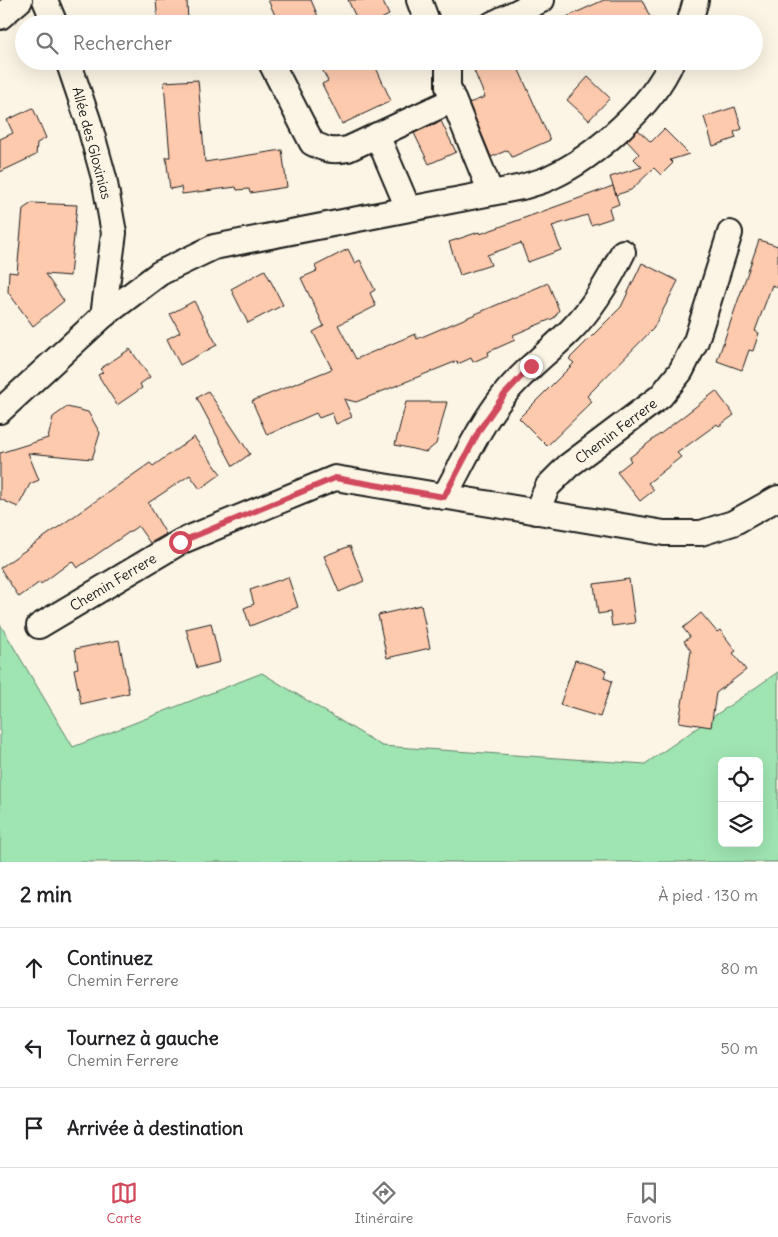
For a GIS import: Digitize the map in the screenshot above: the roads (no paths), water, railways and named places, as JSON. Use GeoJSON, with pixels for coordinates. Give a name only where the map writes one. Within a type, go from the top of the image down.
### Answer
{"type":"FeatureCollection","features":[{"type":"Feature","properties":{"kind":"street"},"geometry":{"type":"LineString","coordinates":[[0,17],[20,0]]}},
{"type":"Feature","properties":{"kind":"street"},"geometry":{"type":"LineString","coordinates":[[45,0],[51,15]]}},
{"type":"Feature","properties":{"kind":"street"},"geometry":{"type":"LineString","coordinates":[[419,0],[425,15]]}},
{"type":"Feature","properties":{"kind":"street"},"geometry":{"type":"LineString","coordinates":[[511,15],[542,0]]}},
{"type":"Feature","properties":{"kind":"street"},"geometry":{"type":"LineString","coordinates":[[692,15],[696,0]]}},
{"type":"Feature","properties":{"kind":"street","name":"Allée des Gloxinias"},"geometry":{"type":"LineString","coordinates":[[71,70],[88,120],[104,178],[114,233],[103,316]]}},
{"type":"Feature","properties":{"kind":"street"},"geometry":{"type":"LineString","coordinates":[[275,70],[312,143],[335,151],[348,149],[377,135],[450,94]]}},
{"type":"Feature","properties":{"kind":"street"},"geometry":{"type":"LineString","coordinates":[[443,70],[450,94],[491,193]]}},
{"type":"Feature","properties":{"kind":"street"},"geometry":{"type":"LineString","coordinates":[[449,70],[450,94]]}},
{"type":"Feature","properties":{"kind":"street"},"geometry":{"type":"LineString","coordinates":[[0,411],[103,316],[160,274],[214,247],[522,187],[551,178],[579,161],[627,123],[668,70]]}},
{"type":"Feature","properties":{"kind":"street"},"geometry":{"type":"LineString","coordinates":[[377,135],[408,208]]}},
{"type":"Feature","properties":{"kind":"street","name":"Chemin Ferrere"},"geometry":{"type":"LineString","coordinates":[[536,512],[548,486],[568,466],[661,396],[681,371],[696,342],[730,233]]}},
{"type":"Feature","properties":{"kind":"street"},"geometry":{"type":"LineString","coordinates":[[444,497],[480,429],[504,395],[531,366],[570,331],[590,308],[607,285],[623,252]]}},
{"type":"Feature","properties":{"kind":"street","name":"Chemin Ferrere"},"geometry":{"type":"LineString","coordinates":[[39,626],[180,542],[335,478],[664,533],[701,533],[733,524],[778,498]]}}]}
